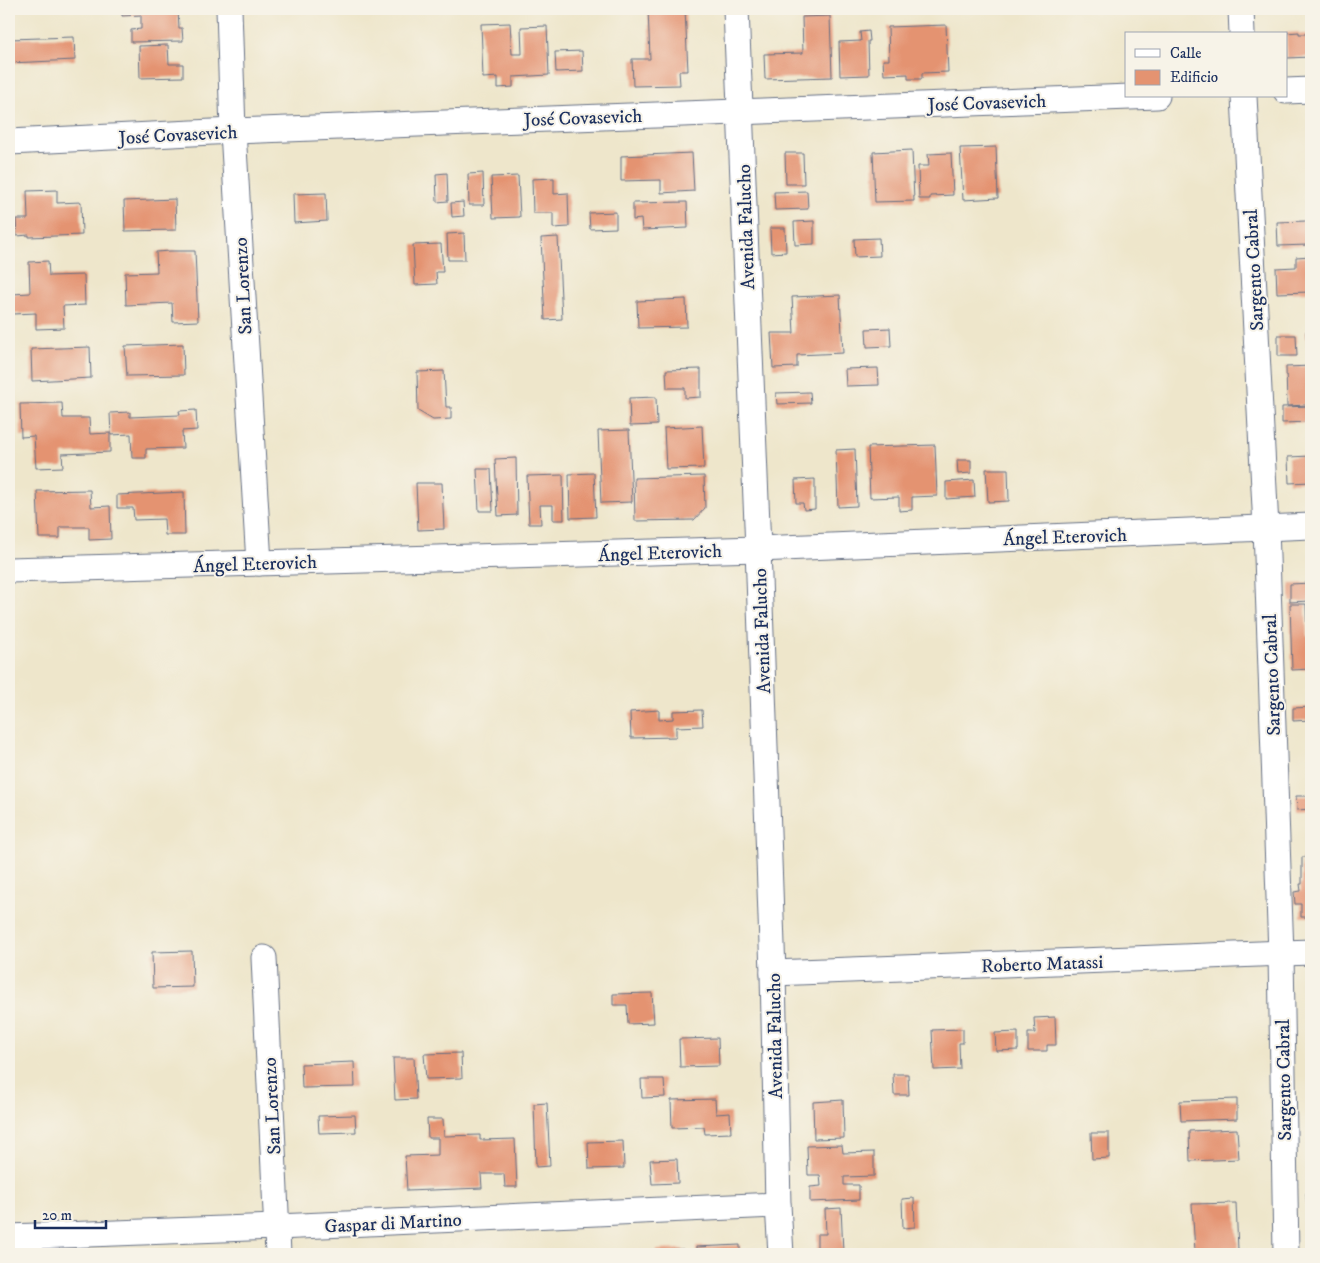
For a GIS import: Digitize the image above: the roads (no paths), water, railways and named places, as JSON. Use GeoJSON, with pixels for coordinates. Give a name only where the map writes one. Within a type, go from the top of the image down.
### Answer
{"type":"FeatureCollection","features":[{"type":"Feature","properties":{"kind":"street","name":"San Lorenzo"},"geometry":{"type":"LineString","coordinates":[[228,9],[233,131],[258,563]]}},
{"type":"Feature","properties":{"kind":"street","name":"Avenida Falucho"},"geometry":{"type":"LineString","coordinates":[[736,9],[758,549],[781,1254]]}},
{"type":"Feature","properties":{"kind":"street"},"geometry":{"type":"LineString","coordinates":[[1241,9],[1242,32]]}},
{"type":"Feature","properties":{"kind":"street"},"geometry":{"type":"LineString","coordinates":[[1288,91],[1311,90]]}},
{"type":"Feature","properties":{"kind":"street","name":"José Covasevich"},"geometry":{"type":"LineString","coordinates":[[9,142],[233,131],[1125,97]]}},
{"type":"Feature","properties":{"kind":"street","name":"Sargento Cabral"},"geometry":{"type":"LineString","coordinates":[[1244,98],[1266,528],[1281,954],[1286,1254]]}},
{"type":"Feature","properties":{"kind":"street","name":"Ángel Eterovich"},"geometry":{"type":"LineString","coordinates":[[9,570],[758,549],[1311,526]]}},
{"type":"Feature","properties":{"kind":"street","name":"Roberto Matassi"},"geometry":{"type":"LineString","coordinates":[[773,973],[1311,952]]}},
{"type":"Feature","properties":{"kind":"street","name":"San Lorenzo"},"geometry":{"type":"LineString","coordinates":[[264,958],[278,1254]]}},
{"type":"Feature","properties":{"kind":"street","name":"Gaspar di Martino"},"geometry":{"type":"LineString","coordinates":[[9,1237],[778,1204]]}}]}
